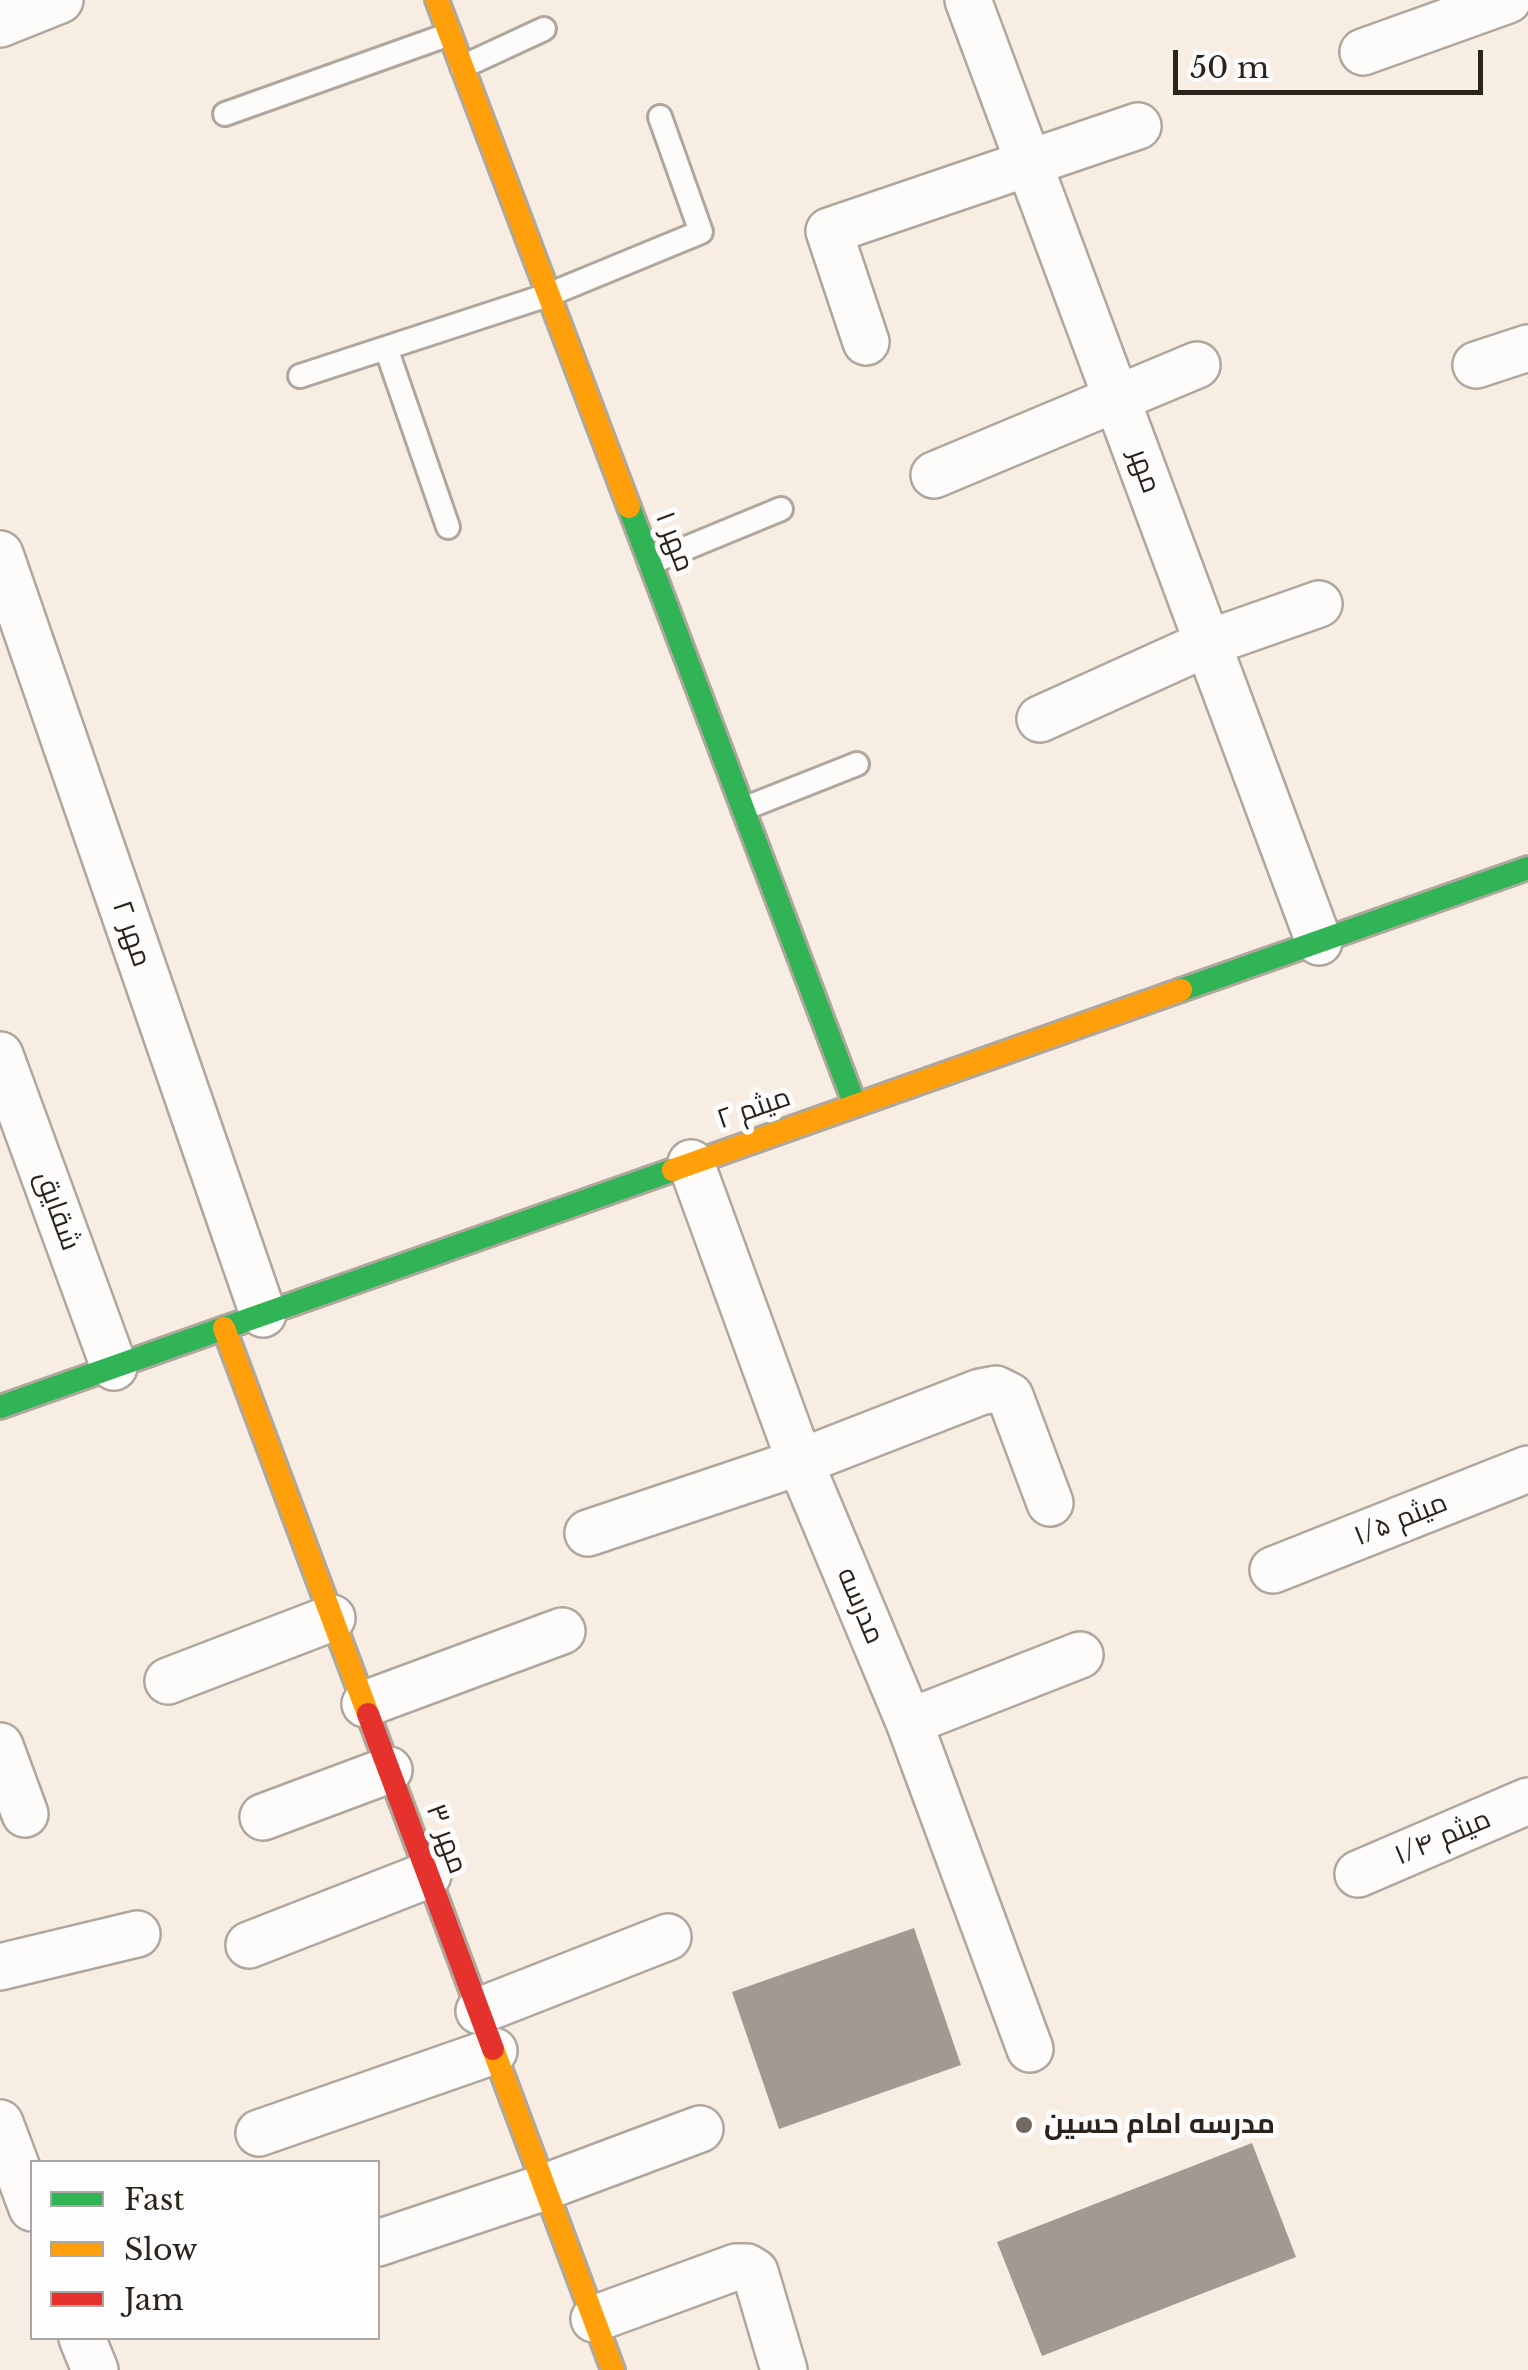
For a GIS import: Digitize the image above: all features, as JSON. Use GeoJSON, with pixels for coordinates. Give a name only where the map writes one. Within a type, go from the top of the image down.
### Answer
{"type":"FeatureCollection","features":[{"type":"Feature","properties":{"kind":"street"},"geometry":{"type":"LineString","coordinates":[[0,24],[60,0]]}},
{"type":"Feature","properties":{"kind":"street","name":"مهر ۱"},"geometry":{"type":"LineString","coordinates":[[437,0],[855,1106]]}},
{"type":"Feature","properties":{"kind":"street","name":"مهر"},"geometry":{"type":"LineString","coordinates":[[968,0],[1318,942]]}},
{"type":"Feature","properties":{"kind":"street"},"geometry":{"type":"LineString","coordinates":[[1363,52],[1508,0]]}},
{"type":"Feature","properties":{"kind":"street"},"geometry":{"type":"LineString","coordinates":[[866,342],[829,231],[1138,126]]}},
{"type":"Feature","properties":{"kind":"street"},"geometry":{"type":"LineString","coordinates":[[1476,365],[1528,348]]}},
{"type":"Feature","properties":{"kind":"street"},"geometry":{"type":"LineString","coordinates":[[934,476],[1197,365]]}},
{"type":"Feature","properties":{"kind":"street","name":"مهر ۲"},"geometry":{"type":"LineString","coordinates":[[0,554],[244,1321]]}},
{"type":"Feature","properties":{"kind":"street"},"geometry":{"type":"LineString","coordinates":[[1040,719],[1208,643],[1319,604]]}},
{"type":"Feature","properties":{"kind":"street","name":"میثم ۲"},"geometry":{"type":"LineString","coordinates":[[0,1406],[1528,868]]}},
{"type":"Feature","properties":{"kind":"street","name":"شقایق"},"geometry":{"type":"LineString","coordinates":[[0,1056],[114,1367]]}},
{"type":"Feature","properties":{"kind":"street","name":"مدرسه"},"geometry":{"type":"LineString","coordinates":[[691,1163],[800,1462],[909,1722],[1030,2049]]}},
{"type":"Feature","properties":{"kind":"street","name":"مهر ۳"},"geometry":{"type":"LineString","coordinates":[[244,1321],[332,1618],[613,2370]]}},
{"type":"Feature","properties":{"kind":"street"},"geometry":{"type":"LineString","coordinates":[[588,1533],[800,1462],[996,1388],[1010,1396],[1050,1503]]}},
{"type":"Feature","properties":{"kind":"street","name":"میثم ۱/۵"},"geometry":{"type":"LineString","coordinates":[[1273,1570],[1528,1469]]}},
{"type":"Feature","properties":{"kind":"street"},"geometry":{"type":"LineString","coordinates":[[168,1681],[332,1618]]}},
{"type":"Feature","properties":{"kind":"street"},"geometry":{"type":"LineString","coordinates":[[364,1704],[562,1631]]}},
{"type":"Feature","properties":{"kind":"street"},"geometry":{"type":"LineString","coordinates":[[909,1722],[1080,1655]]}},
{"type":"Feature","properties":{"kind":"street"},"geometry":{"type":"LineString","coordinates":[[0,1746],[25,1814]]}},
{"type":"Feature","properties":{"kind":"street"},"geometry":{"type":"LineString","coordinates":[[263,1817],[389,1770]]}},
{"type":"Feature","properties":{"kind":"street","name":"میثم ۱/۴"},"geometry":{"type":"LineString","coordinates":[[1358,1874],[1528,1801]]}},
{"type":"Feature","properties":{"kind":"street"},"geometry":{"type":"LineString","coordinates":[[249,1945],[428,1875]]}},
{"type":"Feature","properties":{"kind":"street"},"geometry":{"type":"LineString","coordinates":[[0,1968],[137,1934]]}},
{"type":"Feature","properties":{"kind":"street"},"geometry":{"type":"LineString","coordinates":[[259,2133],[487,2031],[668,1937]]}},
{"type":"Feature","properties":{"kind":"street"},"geometry":{"type":"LineString","coordinates":[[0,2123],[30,2203]]}},
{"type":"Feature","properties":{"kind":"street"},"geometry":{"type":"LineString","coordinates":[[380,2242],[700,2129]]}},
{"type":"Feature","properties":{"kind":"street"},"geometry":{"type":"LineString","coordinates":[[594,2319],[736,2267],[747,2267],[755,2272],[784,2370]]}},
{"type":"Feature","properties":{"kind":"street"},"geometry":{"type":"LineString","coordinates":[[83,2340],[95,2370]]}},
{"type":"Feature","properties":{"kind":"lane"},"geometry":{"type":"LineString","coordinates":[[462,67],[544,29]]}},
{"type":"Feature","properties":{"kind":"lane"},"geometry":{"type":"LineString","coordinates":[[225,114],[450,34]]}},
{"type":"Feature","properties":{"kind":"lane"},"geometry":{"type":"LineString","coordinates":[[300,376],[548,295],[700,232],[660,117]]}},
{"type":"Feature","properties":{"kind":"lane"},"geometry":{"type":"LineString","coordinates":[[386,348],[448,528]]}},
{"type":"Feature","properties":{"kind":"lane"},"geometry":{"type":"LineString","coordinates":[[650,563],[781,509]]}},
{"type":"Feature","properties":{"kind":"lane"},"geometry":{"type":"LineString","coordinates":[[743,808],[858,764]]}},
{"type":"Feature","properties":{"kind":"building"},"geometry":{"type":"Polygon","coordinates":[[[914,1928],[961,2065],[779,2129],[732,1992],[914,1928]]]}},
{"type":"Feature","properties":{"kind":"building"},"geometry":{"type":"Polygon","coordinates":[[[1252,2143],[1296,2257],[1042,2356],[997,2242],[1252,2143]]]}},
{"type":"Feature","properties":{"kind":"traffic: fast"},"geometry":{"type":"LineString","coordinates":[[629,507],[855,1105]]}},
{"type":"Feature","properties":{"kind":"traffic: fast"},"geometry":{"type":"LineString","coordinates":[[1181,990],[1528,868]]}},
{"type":"Feature","properties":{"kind":"traffic: fast"},"geometry":{"type":"LineString","coordinates":[[0,1407],[673,1170]]}},
{"type":"Feature","properties":{"kind":"traffic: slow"},"geometry":{"type":"LineString","coordinates":[[437,0],[629,507]]}},
{"type":"Feature","properties":{"kind":"traffic: slow"},"geometry":{"type":"LineString","coordinates":[[673,1170],[1181,990]]}},
{"type":"Feature","properties":{"kind":"traffic: slow"},"geometry":{"type":"LineString","coordinates":[[224,1328],[368,1714]]}},
{"type":"Feature","properties":{"kind":"traffic: slow"},"geometry":{"type":"LineString","coordinates":[[493,2049],[613,2370]]}},
{"type":"Feature","properties":{"kind":"traffic: jam"},"geometry":{"type":"LineString","coordinates":[[368,1714],[493,2049]]}},
{"type":"Feature","properties":{"kind":"place","name":"مدرسه امام حسین"},"geometry":{"type":"Point","coordinates":[1024,2125]}}]}
